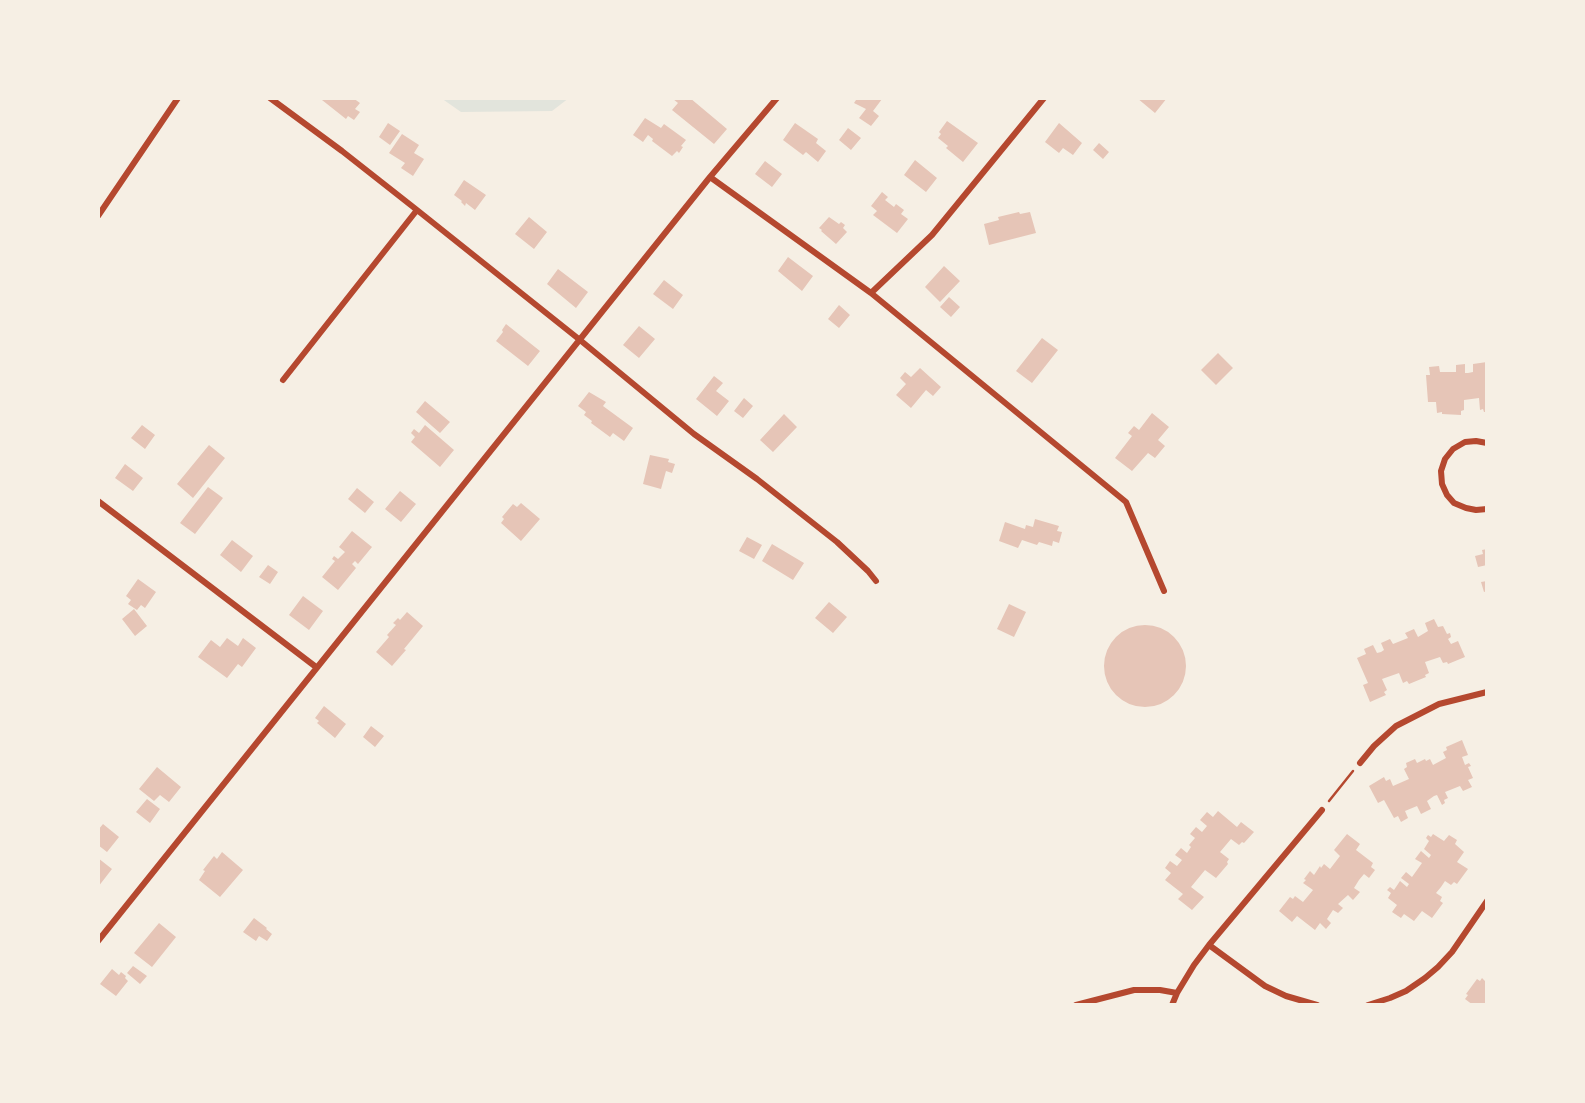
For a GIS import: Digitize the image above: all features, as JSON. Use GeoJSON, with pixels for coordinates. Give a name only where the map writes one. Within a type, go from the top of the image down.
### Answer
{"type":"FeatureCollection","features":[{"type":"Feature","properties":{"kind":"street"},"geometry":{"type":"LineString","coordinates":[[98,216],[178,98]]}},
{"type":"Feature","properties":{"kind":"street"},"geometry":{"type":"LineString","coordinates":[[270,98],[417,210],[694,434],[838,542],[876,581]]}},
{"type":"Feature","properties":{"kind":"street"},"geometry":{"type":"LineString","coordinates":[[98,941],[710,177],[777,98]]}},
{"type":"Feature","properties":{"kind":"street"},"geometry":{"type":"LineString","coordinates":[[871,293],[932,235],[1044,98]]}},
{"type":"Feature","properties":{"kind":"street"},"geometry":{"type":"LineString","coordinates":[[710,177],[871,293],[1126,502],[1164,591]]}},
{"type":"Feature","properties":{"kind":"street"},"geometry":{"type":"LineString","coordinates":[[283,380],[417,210]]}},
{"type":"Feature","properties":{"kind":"street"},"geometry":{"type":"LineString","coordinates":[[1487,443],[1465,442],[1453,449],[1441,471],[1442,484],[1454,503],[1465,508],[1487,509]]}},
{"type":"Feature","properties":{"kind":"street"},"geometry":{"type":"LineString","coordinates":[[98,501],[316,667]]}},
{"type":"Feature","properties":{"kind":"street"},"geometry":{"type":"LineString","coordinates":[[1360,763],[1396,726],[1439,704],[1487,692]]}},
{"type":"Feature","properties":{"kind":"street"},"geometry":{"type":"LineString","coordinates":[[1172,1005],[1209,945],[1322,810]]}},
{"type":"Feature","properties":{"kind":"street"},"geometry":{"type":"LineString","coordinates":[[1368,1005],[1406,991],[1425,978],[1452,951],[1487,901]]}},
{"type":"Feature","properties":{"kind":"street"},"geometry":{"type":"LineString","coordinates":[[1209,945],[1265,986],[1286,996],[1317,1005]]}},
{"type":"Feature","properties":{"kind":"street"},"geometry":{"type":"LineString","coordinates":[[1076,1005],[1134,990],[1177,993]]}},
{"type":"Feature","properties":{"kind":"path"},"geometry":{"type":"LineString","coordinates":[[1322,810],[1360,763]]}},
{"type":"Feature","properties":{"kind":"shaded area"},"geometry":{"type":"Polygon","coordinates":[[[441,98],[569,98],[552,111],[461,112],[441,98]]]}},
{"type":"Feature","properties":{"kind":"building"},"geometry":{"type":"Polygon","coordinates":[[[353,98],[360,103],[355,109],[360,112],[354,120],[348,116],[346,119],[322,100],[353,98]]]}},
{"type":"Feature","properties":{"kind":"building"},"geometry":{"type":"Polygon","coordinates":[[[674,98],[690,98],[727,129],[714,144],[672,110],[678,103],[674,98]]]}},
{"type":"Feature","properties":{"kind":"building"},"geometry":{"type":"Polygon","coordinates":[[[853,98],[882,99],[873,111],[879,116],[871,126],[859,118],[866,109],[854,103],[856,100],[853,98]]]}},
{"type":"Feature","properties":{"kind":"building"},"geometry":{"type":"Polygon","coordinates":[[[1137,98],[1167,98],[1155,113],[1137,98]]]}},
{"type":"Feature","properties":{"kind":"building"},"geometry":{"type":"Polygon","coordinates":[[[645,118],[661,128],[664,124],[686,140],[679,153],[677,151],[672,156],[648,135],[643,142],[633,135],[645,118]]]}},
{"type":"Feature","properties":{"kind":"building"},"geometry":{"type":"Polygon","coordinates":[[[947,121],[978,143],[963,162],[938,138],[947,121]]]}},
{"type":"Feature","properties":{"kind":"building"},"geometry":{"type":"Polygon","coordinates":[[[388,123],[400,131],[390,145],[379,137],[388,123]]]}},
{"type":"Feature","properties":{"kind":"building"},"geometry":{"type":"Polygon","coordinates":[[[795,123],[818,139],[816,143],[826,151],[818,162],[783,140],[795,123]]]}},
{"type":"Feature","properties":{"kind":"building"},"geometry":{"type":"Polygon","coordinates":[[[1059,123],[1082,143],[1073,155],[1063,148],[1059,153],[1045,142],[1059,123]]]}},
{"type":"Feature","properties":{"kind":"building"},"geometry":{"type":"Polygon","coordinates":[[[848,128],[861,138],[851,150],[839,140],[848,128]]]}},
{"type":"Feature","properties":{"kind":"building"},"geometry":{"type":"Polygon","coordinates":[[[402,134],[419,145],[414,153],[424,159],[413,176],[401,168],[405,163],[389,153],[402,134]]]}},
{"type":"Feature","properties":{"kind":"building"},"geometry":{"type":"Polygon","coordinates":[[[1099,143],[1109,152],[1103,159],[1093,150],[1099,143]]]}},
{"type":"Feature","properties":{"kind":"building"},"geometry":{"type":"Polygon","coordinates":[[[915,160],[937,178],[926,192],[904,175],[915,160]]]}},
{"type":"Feature","properties":{"kind":"building"},"geometry":{"type":"Polygon","coordinates":[[[765,161],[782,174],[772,187],[755,174],[765,161]]]}},
{"type":"Feature","properties":{"kind":"building"},"geometry":{"type":"Polygon","coordinates":[[[464,180],[486,195],[475,210],[466,203],[465,206],[454,195],[464,180]]]}},
{"type":"Feature","properties":{"kind":"building"},"geometry":{"type":"Polygon","coordinates":[[[882,192],[888,197],[885,200],[904,210],[901,214],[908,219],[897,233],[873,215],[877,211],[871,206],[882,192]]]}},
{"type":"Feature","properties":{"kind":"building"},"geometry":{"type":"Polygon","coordinates":[[[1019,212],[1030,212],[1036,233],[989,245],[984,224],[1019,212]]]}},
{"type":"Feature","properties":{"kind":"building"},"geometry":{"type":"Polygon","coordinates":[[[529,217],[547,232],[534,249],[515,234],[529,217]]]}},
{"type":"Feature","properties":{"kind":"building"},"geometry":{"type":"Polygon","coordinates":[[[829,217],[845,225],[843,228],[847,232],[836,244],[819,228],[829,217]]]}},
{"type":"Feature","properties":{"kind":"building"},"geometry":{"type":"Polygon","coordinates":[[[788,257],[813,276],[802,291],[778,271],[788,257]]]}},
{"type":"Feature","properties":{"kind":"building"},"geometry":{"type":"Polygon","coordinates":[[[944,266],[960,281],[940,302],[925,287],[944,266]]]}},
{"type":"Feature","properties":{"kind":"building"},"geometry":{"type":"Polygon","coordinates":[[[558,269],[588,292],[576,308],[547,284],[558,269]]]}},
{"type":"Feature","properties":{"kind":"building"},"geometry":{"type":"Polygon","coordinates":[[[664,280],[683,295],[673,309],[653,294],[664,280]]]}},
{"type":"Feature","properties":{"kind":"building"},"geometry":{"type":"Polygon","coordinates":[[[949,297],[960,307],[951,317],[940,307],[949,297]]]}},
{"type":"Feature","properties":{"kind":"building"},"geometry":{"type":"Polygon","coordinates":[[[839,305],[850,315],[839,328],[828,319],[839,305]]]}},
{"type":"Feature","properties":{"kind":"building"},"geometry":{"type":"Polygon","coordinates":[[[506,324],[540,351],[528,366],[496,341],[506,324]]]}},
{"type":"Feature","properties":{"kind":"building"},"geometry":{"type":"Polygon","coordinates":[[[639,326],[655,339],[639,358],[623,345],[639,326]]]}},
{"type":"Feature","properties":{"kind":"building"},"geometry":{"type":"Polygon","coordinates":[[[1042,338],[1058,350],[1032,383],[1016,371],[1042,338]]]}},
{"type":"Feature","properties":{"kind":"building"},"geometry":{"type":"Polygon","coordinates":[[[1218,353],[1233,368],[1216,385],[1201,370],[1218,353]]]}},
{"type":"Feature","properties":{"kind":"building"},"geometry":{"type":"Polygon","coordinates":[[[1487,362],[1487,412],[1480,410],[1479,398],[1464,400],[1461,415],[1437,413],[1436,402],[1428,402],[1426,375],[1430,375],[1429,367],[1439,366],[1440,372],[1456,372],[1456,365],[1465,364],[1465,373],[1468,373],[1473,372],[1473,364],[1487,362]]]}},
{"type":"Feature","properties":{"kind":"building"},"geometry":{"type":"Polygon","coordinates":[[[920,368],[941,387],[933,396],[926,390],[911,408],[896,395],[906,384],[900,378],[905,372],[911,377],[920,368]]]}},
{"type":"Feature","properties":{"kind":"building"},"geometry":{"type":"Polygon","coordinates":[[[714,376],[723,383],[716,391],[729,401],[717,416],[696,399],[714,376]]]}},
{"type":"Feature","properties":{"kind":"building"},"geometry":{"type":"Polygon","coordinates":[[[589,392],[606,402],[603,406],[633,428],[624,441],[613,433],[610,437],[584,415],[586,412],[578,406],[589,392]]]}},
{"type":"Feature","properties":{"kind":"building"},"geometry":{"type":"Polygon","coordinates":[[[744,398],[753,406],[743,418],[734,411],[744,398]]]}},
{"type":"Feature","properties":{"kind":"building"},"geometry":{"type":"Polygon","coordinates":[[[425,401],[450,422],[440,433],[416,412],[425,401]]]}},
{"type":"Feature","properties":{"kind":"building"},"geometry":{"type":"Polygon","coordinates":[[[1152,413],[1169,427],[1158,440],[1165,446],[1155,458],[1148,453],[1132,471],[1115,458],[1132,436],[1128,433],[1134,426],[1139,430],[1152,413]]]}},
{"type":"Feature","properties":{"kind":"building"},"geometry":{"type":"Polygon","coordinates":[[[784,414],[797,427],[773,452],[760,440],[784,414]]]}},
{"type":"Feature","properties":{"kind":"building"},"geometry":{"type":"Polygon","coordinates":[[[142,425],[155,435],[145,449],[131,438],[142,425]]]}},
{"type":"Feature","properties":{"kind":"building"},"geometry":{"type":"Polygon","coordinates":[[[425,425],[454,450],[440,467],[411,442],[415,437],[411,433],[414,429],[419,433],[425,425]]]}},
{"type":"Feature","properties":{"kind":"building"},"geometry":{"type":"Polygon","coordinates":[[[209,445],[225,458],[193,498],[177,484],[209,445]]]}},
{"type":"Feature","properties":{"kind":"building"},"geometry":{"type":"Polygon","coordinates":[[[650,455],[669,459],[668,462],[675,464],[672,473],[666,471],[661,489],[643,484],[650,455]]]}},
{"type":"Feature","properties":{"kind":"building"},"geometry":{"type":"Polygon","coordinates":[[[125,464],[143,478],[133,491],[115,478],[125,464]]]}},
{"type":"Feature","properties":{"kind":"building"},"geometry":{"type":"Polygon","coordinates":[[[208,487],[223,498],[195,534],[180,523],[208,487]]]}},
{"type":"Feature","properties":{"kind":"building"},"geometry":{"type":"Polygon","coordinates":[[[357,488],[374,502],[365,513],[348,499],[357,488]]]}},
{"type":"Feature","properties":{"kind":"building"},"geometry":{"type":"Polygon","coordinates":[[[400,491],[416,504],[401,522],[385,509],[400,491]]]}},
{"type":"Feature","properties":{"kind":"building"},"geometry":{"type":"Polygon","coordinates":[[[521,503],[540,519],[521,541],[501,523],[504,519],[502,517],[513,504],[517,507],[521,503]]]}},
{"type":"Feature","properties":{"kind":"building"},"geometry":{"type":"Polygon","coordinates":[[[1035,519],[1059,526],[1057,531],[1062,532],[1059,543],[1053,541],[1052,546],[1039,542],[1037,545],[1022,540],[1018,548],[999,541],[1005,522],[1025,529],[1026,525],[1033,527],[1035,519]]]}},
{"type":"Feature","properties":{"kind":"building"},"geometry":{"type":"Polygon","coordinates":[[[352,531],[372,547],[358,564],[355,561],[352,564],[356,568],[338,590],[322,577],[335,561],[332,559],[334,556],[338,559],[345,552],[339,547],[352,531]]]}},
{"type":"Feature","properties":{"kind":"building"},"geometry":{"type":"Polygon","coordinates":[[[747,537],[762,545],[754,559],[739,551],[747,537]]]}},
{"type":"Feature","properties":{"kind":"building"},"geometry":{"type":"Polygon","coordinates":[[[232,540],[253,556],[241,572],[220,555],[232,540]]]}},
{"type":"Feature","properties":{"kind":"building"},"geometry":{"type":"Polygon","coordinates":[[[772,544],[804,563],[793,580],[762,561],[772,544]]]}},
{"type":"Feature","properties":{"kind":"building"},"geometry":{"type":"Polygon","coordinates":[[[1487,549],[1487,565],[1478,567],[1475,556],[1483,554],[1482,550],[1487,549]]]}},
{"type":"Feature","properties":{"kind":"building"},"geometry":{"type":"Polygon","coordinates":[[[268,565],[278,572],[270,584],[259,577],[268,565]]]}},
{"type":"Feature","properties":{"kind":"building"},"geometry":{"type":"Polygon","coordinates":[[[138,579],[156,592],[145,608],[141,605],[137,610],[128,604],[131,600],[126,596],[138,579]]]}},
{"type":"Feature","properties":{"kind":"building"},"geometry":{"type":"Polygon","coordinates":[[[1487,581],[1487,591],[1484,592],[1481,582],[1487,581]]]}},
{"type":"Feature","properties":{"kind":"building"},"geometry":{"type":"Polygon","coordinates":[[[303,596],[323,611],[309,630],[289,615],[303,596]]]}},
{"type":"Feature","properties":{"kind":"building"},"geometry":{"type":"Polygon","coordinates":[[[829,602],[847,617],[833,633],[815,618],[829,602]]]}},
{"type":"Feature","properties":{"kind":"building"},"geometry":{"type":"Polygon","coordinates":[[[1009,604],[1026,612],[1014,637],[997,629],[1009,604]]]}},
{"type":"Feature","properties":{"kind":"building"},"geometry":{"type":"Polygon","coordinates":[[[134,609],[147,626],[135,636],[122,619],[134,609]]]}},
{"type":"Feature","properties":{"kind":"building"},"geometry":{"type":"Polygon","coordinates":[[[407,612],[423,626],[392,666],[376,652],[389,637],[387,635],[396,625],[393,623],[407,612]]]}},
{"type":"Feature","properties":{"kind":"building"},"geometry":{"type":"Polygon","coordinates":[[[1434,619],[1438,627],[1443,626],[1447,634],[1450,633],[1451,637],[1448,639],[1451,644],[1458,641],[1465,657],[1448,664],[1443,663],[1440,657],[1425,662],[1429,673],[1409,684],[1407,681],[1403,683],[1399,673],[1382,679],[1387,690],[1384,692],[1386,695],[1370,702],[1363,685],[1368,683],[1357,658],[1366,654],[1364,649],[1373,645],[1377,653],[1381,652],[1384,650],[1381,643],[1390,639],[1393,644],[1408,638],[1405,633],[1414,629],[1418,637],[1428,631],[1425,623],[1434,619]]]}},
{"type":"Feature","properties":{"kind":"building"},"geometry":{"type":"Polygon","coordinates":[[[1145,625],[1161,628],[1174,637],[1183,650],[1186,666],[1183,682],[1174,695],[1161,704],[1145,707],[1129,704],[1116,695],[1107,682],[1104,666],[1107,650],[1116,637],[1129,628],[1145,625]]]}},
{"type":"Feature","properties":{"kind":"building"},"geometry":{"type":"Polygon","coordinates":[[[227,638],[238,646],[243,638],[256,648],[242,667],[238,664],[227,678],[198,657],[211,640],[220,647],[227,638]]]}},
{"type":"Feature","properties":{"kind":"building"},"geometry":{"type":"Polygon","coordinates":[[[324,706],[346,724],[335,738],[317,723],[319,721],[315,718],[324,706]]]}},
{"type":"Feature","properties":{"kind":"building"},"geometry":{"type":"Polygon","coordinates":[[[371,726],[384,736],[375,747],[363,737],[371,726]]]}},
{"type":"Feature","properties":{"kind":"building"},"geometry":{"type":"Polygon","coordinates":[[[1462,740],[1468,755],[1462,757],[1465,765],[1469,763],[1471,766],[1468,767],[1473,778],[1468,780],[1472,787],[1463,791],[1460,786],[1445,792],[1448,798],[1442,805],[1437,795],[1434,796],[1427,801],[1431,809],[1421,814],[1417,806],[1405,811],[1408,818],[1401,822],[1398,816],[1394,818],[1384,800],[1378,803],[1369,786],[1384,777],[1386,781],[1390,779],[1393,786],[1409,779],[1404,769],[1407,767],[1406,763],[1415,759],[1417,763],[1430,759],[1433,765],[1446,758],[1443,752],[1447,750],[1446,747],[1462,740]]]}},
{"type":"Feature","properties":{"kind":"building"},"geometry":{"type":"Polygon","coordinates":[[[157,767],[181,787],[169,802],[160,795],[154,801],[139,789],[157,767]]]}},
{"type":"Feature","properties":{"kind":"building"},"geometry":{"type":"Polygon","coordinates":[[[147,799],[160,809],[150,823],[136,812],[147,799]]]}},
{"type":"Feature","properties":{"kind":"building"},"geometry":{"type":"Polygon","coordinates":[[[1218,811],[1237,827],[1241,822],[1254,832],[1239,845],[1231,839],[1220,852],[1229,859],[1228,864],[1216,878],[1205,870],[1191,887],[1204,897],[1192,910],[1178,899],[1183,894],[1165,880],[1171,873],[1165,868],[1170,861],[1177,866],[1182,860],[1175,855],[1181,848],[1187,853],[1195,838],[1190,834],[1196,827],[1202,832],[1207,826],[1200,820],[1207,812],[1213,817],[1218,811]]]}},
{"type":"Feature","properties":{"kind":"building"},"geometry":{"type":"Polygon","coordinates":[[[103,824],[119,837],[107,852],[98,845],[98,830],[103,824]]]}},
{"type":"Feature","properties":{"kind":"building"},"geometry":{"type":"Polygon","coordinates":[[[1347,834],[1360,844],[1356,850],[1373,863],[1371,867],[1375,870],[1369,878],[1364,874],[1359,880],[1354,888],[1360,892],[1353,900],[1348,895],[1338,904],[1343,908],[1338,913],[1333,910],[1327,919],[1331,923],[1326,929],[1320,923],[1315,930],[1297,916],[1292,922],[1279,911],[1290,897],[1293,899],[1295,896],[1303,902],[1313,890],[1303,883],[1306,880],[1304,879],[1310,871],[1314,875],[1324,864],[1330,869],[1340,856],[1334,850],[1347,834]]]}},
{"type":"Feature","properties":{"kind":"building"},"geometry":{"type":"Polygon","coordinates":[[[1433,834],[1444,841],[1449,835],[1457,840],[1455,844],[1464,852],[1457,862],[1468,869],[1457,884],[1454,882],[1451,885],[1445,881],[1436,893],[1442,897],[1440,901],[1443,903],[1432,918],[1422,911],[1414,921],[1404,914],[1401,918],[1392,912],[1397,905],[1388,898],[1391,893],[1387,890],[1390,887],[1394,890],[1400,881],[1407,887],[1409,884],[1401,878],[1406,872],[1412,877],[1422,863],[1415,859],[1421,851],[1429,858],[1431,855],[1424,849],[1429,841],[1426,838],[1433,834]]]}},
{"type":"Feature","properties":{"kind":"building"},"geometry":{"type":"Polygon","coordinates":[[[222,852],[243,870],[220,897],[199,880],[214,856],[217,859],[222,852]]]}},
{"type":"Feature","properties":{"kind":"building"},"geometry":{"type":"Polygon","coordinates":[[[98,858],[112,869],[98,887],[98,858]]]}},
{"type":"Feature","properties":{"kind":"building"},"geometry":{"type":"Polygon","coordinates":[[[254,918],[272,934],[267,941],[259,936],[256,941],[243,932],[254,918]]]}},
{"type":"Feature","properties":{"kind":"building"},"geometry":{"type":"Polygon","coordinates":[[[159,923],[176,937],[152,967],[134,953],[159,923]]]}},
{"type":"Feature","properties":{"kind":"building"},"geometry":{"type":"Polygon","coordinates":[[[133,966],[147,976],[140,984],[127,973],[133,966]]]}},
{"type":"Feature","properties":{"kind":"building"},"geometry":{"type":"Polygon","coordinates":[[[112,969],[119,975],[121,972],[128,981],[116,996],[100,984],[112,969]]]}},
{"type":"Feature","properties":{"kind":"building"},"geometry":{"type":"Polygon","coordinates":[[[1482,978],[1487,983],[1487,1005],[1473,1005],[1465,999],[1468,995],[1466,994],[1477,979],[1480,981],[1482,978]]]}}]}
